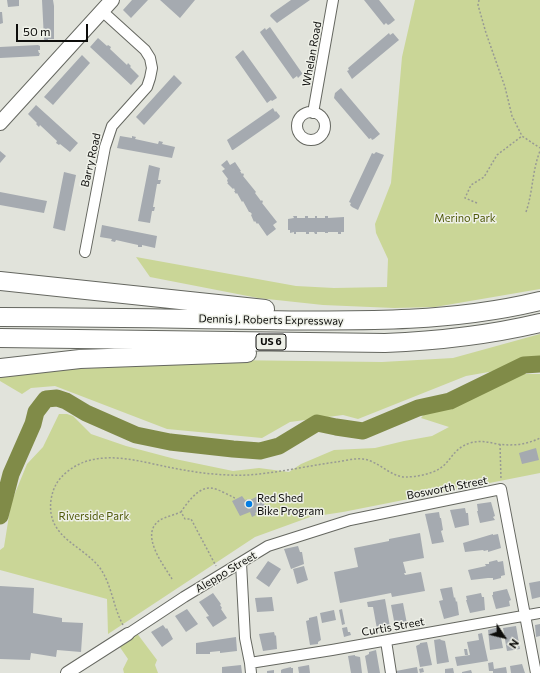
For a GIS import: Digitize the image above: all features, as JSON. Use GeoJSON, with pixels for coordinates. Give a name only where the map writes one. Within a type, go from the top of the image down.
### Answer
{"type":"FeatureCollection","features":[{"type":"Feature","properties":{"kind":"highway"},"geometry":{"type":"LineString","coordinates":[[0,281],[246,308],[394,320]]}},
{"type":"Feature","properties":{"kind":"highway","name":"Dennis J. Roberts Expressway"},"geometry":{"type":"LineString","coordinates":[[0,316],[304,321],[394,320],[428,319],[462,315],[540,301]]}},
{"type":"Feature","properties":{"kind":"highway","name":"Dennis J. Roberts Expressway"},"geometry":{"type":"LineString","coordinates":[[0,338],[385,343],[474,336],[540,323]]}},
{"type":"Feature","properties":{"kind":"highway"},"geometry":{"type":"LineString","coordinates":[[0,368],[80,360],[277,352],[385,343]]}},
{"type":"Feature","properties":{"kind":"main road"},"geometry":{"type":"LineString","coordinates":[[0,123],[112,0]]}},
{"type":"Feature","properties":{"kind":"street","name":"Whelan Road"},"geometry":{"type":"LineString","coordinates":[[313,113],[333,0]]}},
{"type":"Feature","properties":{"kind":"street","name":"Barry Road"},"geometry":{"type":"LineString","coordinates":[[85,252],[105,147],[110,132],[115,122],[146,87],[152,73],[150,58],[145,50],[102,11]]}},
{"type":"Feature","properties":{"kind":"street","name":"Bosworth Street"},"geometry":{"type":"LineString","coordinates":[[401,510],[501,489],[536,673]]}},
{"type":"Feature","properties":{"kind":"street","name":"Aleppo Street"},"geometry":{"type":"LineString","coordinates":[[67,673],[268,546],[350,520],[401,510]]}},
{"type":"Feature","properties":{"kind":"street"},"geometry":{"type":"LineString","coordinates":[[241,563],[245,638],[251,668]]}},
{"type":"Feature","properties":{"kind":"street","name":"Curtis Street"},"geometry":{"type":"LineString","coordinates":[[251,668],[386,640],[540,613]]}},
{"type":"Feature","properties":{"kind":"street"},"geometry":{"type":"LineString","coordinates":[[386,640],[391,673]]}},
{"type":"Feature","properties":{"kind":"path"},"geometry":{"type":"LineString","coordinates":[[479,0],[478,5],[505,87],[512,116],[522,136],[540,148]]}},
{"type":"Feature","properties":{"kind":"path"},"geometry":{"type":"LineString","coordinates":[[477,203],[465,198],[472,185],[484,177],[497,155],[522,136]]}},
{"type":"Feature","properties":{"kind":"path"},"geometry":{"type":"LineString","coordinates":[[526,212],[531,199],[534,180],[534,165],[540,151]]}},
{"type":"Feature","properties":{"kind":"path"},"geometry":{"type":"LineString","coordinates":[[128,634],[119,618],[108,582],[104,574],[98,566],[61,534],[51,510],[53,491],[56,483],[71,469],[80,464],[106,458],[120,458],[173,468],[225,475],[250,475],[364,459],[383,467],[395,476],[408,477],[432,472],[440,468],[452,454],[469,444],[480,441],[500,444],[522,444],[531,443],[540,438]]}},
{"type":"Feature","properties":{"kind":"path"},"geometry":{"type":"LineString","coordinates":[[500,444],[501,489]]}},
{"type":"Feature","properties":{"kind":"path"},"geometry":{"type":"LineString","coordinates":[[172,579],[158,556],[151,537],[152,529],[160,520],[181,512],[187,502],[198,492],[211,488],[235,498]]}},
{"type":"Feature","properties":{"kind":"path"},"geometry":{"type":"LineString","coordinates":[[181,512],[185,519],[191,519],[221,575]]}},
{"type":"Feature","properties":{"kind":"green space","name":"Merino Park"},"geometry":{"type":"Polygon","coordinates":[[[415,0],[540,0],[540,289],[435,307],[394,308],[323,305],[258,298],[150,277],[136,257],[296,286],[334,288],[387,287],[388,259],[376,233],[375,224],[391,183],[402,57],[415,0]]]}},
{"type":"Feature","properties":{"kind":"green space"},"geometry":{"type":"Polygon","coordinates":[[[540,334],[540,363],[466,376],[358,419],[343,415],[290,422],[262,438],[167,429],[55,386],[31,388],[22,394],[0,381],[0,377],[30,371],[97,368],[149,363],[227,360],[382,362],[453,358],[540,334]]]}},
{"type":"Feature","properties":{"kind":"green space","name":"Riverside Park"},"geometry":{"type":"Polygon","coordinates":[[[520,374],[540,374],[540,473],[343,512],[310,517],[255,537],[108,634],[107,599],[0,570],[0,550],[4,547],[11,503],[27,464],[43,447],[59,414],[73,416],[91,434],[126,446],[175,459],[233,471],[259,468],[289,472],[301,464],[334,450],[375,448],[432,436],[449,427],[421,418],[432,405],[449,397],[491,386],[520,374]]]}},
{"type":"Feature","properties":{"kind":"green space"},"geometry":{"type":"Polygon","coordinates":[[[133,628],[157,660],[155,665],[158,673],[124,673],[123,669],[128,659],[115,640],[133,628]]]}},
{"type":"Feature","properties":{"kind":"building"},"geometry":{"type":"Polygon","coordinates":[[[7,0],[19,0],[19,6],[8,7],[7,0]]]}},
{"type":"Feature","properties":{"kind":"building"},"geometry":{"type":"Polygon","coordinates":[[[42,0],[53,0],[54,6],[54,39],[48,39],[45,41],[44,39],[42,0]]]}},
{"type":"Feature","properties":{"kind":"building"},"geometry":{"type":"Polygon","coordinates":[[[132,0],[148,0],[131,18],[123,10],[132,0]]]}},
{"type":"Feature","properties":{"kind":"building"},"geometry":{"type":"Polygon","coordinates":[[[160,0],[195,0],[180,18],[160,0]]]}},
{"type":"Feature","properties":{"kind":"building"},"geometry":{"type":"Polygon","coordinates":[[[291,0],[310,0],[277,23],[270,16],[271,14],[291,0]]]}},
{"type":"Feature","properties":{"kind":"building"},"geometry":{"type":"Polygon","coordinates":[[[364,0],[379,0],[395,20],[388,25],[386,23],[384,25],[364,0]]]}},
{"type":"Feature","properties":{"kind":"building"},"geometry":{"type":"Polygon","coordinates":[[[0,12],[2,12],[3,23],[0,24],[0,12]]]}},
{"type":"Feature","properties":{"kind":"building"},"geometry":{"type":"Polygon","coordinates":[[[270,27],[302,73],[298,78],[297,76],[293,79],[261,34],[260,32],[265,28],[266,30],[270,27]]]}},
{"type":"Feature","properties":{"kind":"building"},"geometry":{"type":"Polygon","coordinates":[[[389,33],[390,35],[393,33],[399,40],[352,79],[347,71],[349,70],[348,68],[389,33]]]}},
{"type":"Feature","properties":{"kind":"building"},"geometry":{"type":"Polygon","coordinates":[[[98,38],[107,46],[108,45],[111,47],[110,49],[127,65],[128,63],[139,76],[131,85],[90,47],[98,38]]]}},
{"type":"Feature","properties":{"kind":"building"},"geometry":{"type":"Polygon","coordinates":[[[40,46],[40,50],[38,50],[40,53],[39,56],[0,58],[0,47],[40,46]]]}},
{"type":"Feature","properties":{"kind":"building"},"geometry":{"type":"Polygon","coordinates":[[[243,50],[277,98],[267,103],[235,57],[243,50]]]}},
{"type":"Feature","properties":{"kind":"building"},"geometry":{"type":"Polygon","coordinates":[[[82,55],[90,63],[53,105],[44,97],[82,55]]]}},
{"type":"Feature","properties":{"kind":"building"},"geometry":{"type":"Polygon","coordinates":[[[174,75],[182,83],[144,125],[136,117],[174,75]]]}},
{"type":"Feature","properties":{"kind":"building"},"geometry":{"type":"Polygon","coordinates":[[[341,88],[380,134],[374,139],[369,139],[334,98],[335,93],[341,88]]]}},
{"type":"Feature","properties":{"kind":"building"},"geometry":{"type":"Polygon","coordinates":[[[36,105],[78,143],[70,152],[60,144],[59,145],[56,143],[57,141],[40,125],[39,127],[28,114],[36,105]]]}},
{"type":"Feature","properties":{"kind":"building"},"geometry":{"type":"Polygon","coordinates":[[[273,108],[280,116],[279,118],[232,150],[227,140],[273,108]]]}},
{"type":"Feature","properties":{"kind":"building"},"geometry":{"type":"Polygon","coordinates":[[[120,136],[132,138],[132,136],[136,137],[135,139],[158,144],[159,141],[163,142],[162,144],[175,147],[172,158],[117,148],[120,136]]]}},
{"type":"Feature","properties":{"kind":"building"},"geometry":{"type":"Polygon","coordinates":[[[0,151],[6,156],[0,163],[0,151]]]}},
{"type":"Feature","properties":{"kind":"building"},"geometry":{"type":"Polygon","coordinates":[[[376,152],[384,155],[358,210],[352,207],[350,205],[351,203],[349,202],[372,153],[374,154],[376,152]]]}},
{"type":"Feature","properties":{"kind":"building"},"geometry":{"type":"Polygon","coordinates":[[[227,160],[230,165],[235,162],[242,174],[243,173],[243,176],[277,222],[273,225],[276,229],[267,236],[258,223],[257,224],[255,221],[254,222],[251,215],[252,214],[249,212],[237,193],[236,194],[234,188],[233,189],[227,183],[228,179],[222,171],[225,169],[221,165],[227,160]]]}},
{"type":"Feature","properties":{"kind":"building"},"geometry":{"type":"Polygon","coordinates":[[[149,165],[160,168],[158,180],[161,180],[160,184],[157,184],[153,207],[155,207],[154,211],[152,211],[150,223],[138,221],[149,165]]]}},
{"type":"Feature","properties":{"kind":"building"},"geometry":{"type":"Polygon","coordinates":[[[64,172],[76,175],[65,231],[53,228],[64,172]]]}},
{"type":"Feature","properties":{"kind":"building"},"geometry":{"type":"Polygon","coordinates":[[[0,192],[47,201],[44,213],[0,205],[0,192]]]}},
{"type":"Feature","properties":{"kind":"building"},"geometry":{"type":"Polygon","coordinates":[[[293,216],[297,216],[297,218],[305,218],[305,216],[308,216],[308,218],[315,218],[315,216],[317,216],[317,218],[325,218],[325,216],[328,216],[328,218],[344,217],[344,232],[341,232],[341,234],[338,234],[338,232],[317,232],[317,234],[314,232],[309,232],[309,234],[306,234],[306,232],[296,232],[296,234],[294,234],[294,232],[290,233],[290,230],[288,230],[288,219],[294,218],[293,216]]]}},
{"type":"Feature","properties":{"kind":"building"},"geometry":{"type":"Polygon","coordinates":[[[102,225],[157,236],[155,248],[142,245],[142,247],[138,247],[138,245],[116,240],[115,242],[111,241],[112,239],[100,237],[102,225]]]}},
{"type":"Feature","properties":{"kind":"building"},"geometry":{"type":"Polygon","coordinates":[[[536,448],[539,460],[522,464],[519,453],[536,448]]]}},
{"type":"Feature","properties":{"kind":"building","name":"Red Shed Bike Program"},"geometry":{"type":"Polygon","coordinates":[[[260,495],[266,508],[255,513],[256,515],[252,517],[250,512],[240,516],[232,501],[242,496],[245,500],[250,500],[260,495]]]}},
{"type":"Feature","properties":{"kind":"building"},"geometry":{"type":"Polygon","coordinates":[[[491,502],[495,516],[493,517],[495,520],[480,523],[477,504],[491,502]]]}},
{"type":"Feature","properties":{"kind":"building"},"geometry":{"type":"Polygon","coordinates":[[[465,508],[466,513],[468,513],[469,525],[455,528],[450,510],[465,508]]]}},
{"type":"Feature","properties":{"kind":"building"},"geometry":{"type":"Polygon","coordinates":[[[439,512],[444,542],[432,544],[425,514],[439,512]]]}},
{"type":"Feature","properties":{"kind":"building"},"geometry":{"type":"Polygon","coordinates":[[[420,533],[424,558],[403,562],[406,573],[404,573],[405,575],[421,572],[425,591],[392,597],[391,593],[340,603],[334,572],[358,567],[354,548],[420,533]]]}},
{"type":"Feature","properties":{"kind":"building"},"geometry":{"type":"Polygon","coordinates":[[[493,534],[498,534],[501,548],[488,552],[488,550],[483,550],[465,552],[463,543],[493,534]]]}},
{"type":"Feature","properties":{"kind":"building"},"geometry":{"type":"Polygon","coordinates":[[[298,546],[300,552],[302,552],[304,564],[291,569],[284,549],[298,546]]]}},
{"type":"Feature","properties":{"kind":"building"},"geometry":{"type":"Polygon","coordinates":[[[497,560],[498,562],[503,561],[505,575],[501,576],[501,578],[493,580],[493,578],[488,578],[471,580],[468,570],[486,566],[485,564],[489,564],[489,562],[497,560]]]}},
{"type":"Feature","properties":{"kind":"building"},"geometry":{"type":"Polygon","coordinates":[[[268,561],[281,569],[269,587],[256,578],[268,561]]]}},
{"type":"Feature","properties":{"kind":"building"},"geometry":{"type":"Polygon","coordinates":[[[304,566],[308,580],[297,584],[293,569],[304,566]]]}},
{"type":"Feature","properties":{"kind":"building"},"geometry":{"type":"Polygon","coordinates":[[[540,581],[540,597],[532,599],[529,583],[540,581]]]}},
{"type":"Feature","properties":{"kind":"building"},"geometry":{"type":"Polygon","coordinates":[[[0,586],[34,588],[33,613],[62,618],[62,622],[83,623],[81,652],[57,650],[56,657],[31,653],[30,660],[0,659],[0,586]]]}},
{"type":"Feature","properties":{"kind":"building"},"geometry":{"type":"Polygon","coordinates":[[[452,587],[454,598],[455,597],[456,602],[457,601],[459,615],[444,619],[439,601],[443,600],[440,589],[452,587]]]}},
{"type":"Feature","properties":{"kind":"building"},"geometry":{"type":"Polygon","coordinates":[[[507,589],[511,600],[509,601],[510,606],[496,609],[492,595],[493,592],[507,589]]]}},
{"type":"Feature","properties":{"kind":"building"},"geometry":{"type":"Polygon","coordinates":[[[213,593],[221,604],[221,609],[227,618],[213,627],[206,617],[209,616],[199,602],[213,593]]]}},
{"type":"Feature","properties":{"kind":"building"},"geometry":{"type":"Polygon","coordinates":[[[481,593],[482,597],[484,597],[485,610],[470,613],[466,596],[481,593]]]}},
{"type":"Feature","properties":{"kind":"building"},"geometry":{"type":"Polygon","coordinates":[[[272,597],[274,611],[257,612],[255,598],[272,597]]]}},
{"type":"Feature","properties":{"kind":"building"},"geometry":{"type":"Polygon","coordinates":[[[385,599],[390,627],[377,629],[373,607],[368,607],[367,602],[385,599]]]}},
{"type":"Feature","properties":{"kind":"building"},"geometry":{"type":"Polygon","coordinates":[[[403,603],[407,624],[406,626],[395,626],[391,605],[403,603]]]}},
{"type":"Feature","properties":{"kind":"building"},"geometry":{"type":"Polygon","coordinates":[[[187,609],[198,624],[186,632],[175,616],[187,609]]]}},
{"type":"Feature","properties":{"kind":"building"},"geometry":{"type":"Polygon","coordinates":[[[342,609],[345,624],[342,625],[339,610],[342,609]]]}},
{"type":"Feature","properties":{"kind":"building"},"geometry":{"type":"Polygon","coordinates":[[[334,610],[336,620],[322,623],[320,613],[334,610]]]}},
{"type":"Feature","properties":{"kind":"building"},"geometry":{"type":"Polygon","coordinates":[[[317,616],[321,640],[318,644],[310,645],[306,621],[309,620],[309,618],[317,616]]]}},
{"type":"Feature","properties":{"kind":"building"},"geometry":{"type":"Polygon","coordinates":[[[540,624],[540,636],[536,637],[535,625],[540,624]]]}},
{"type":"Feature","properties":{"kind":"building"},"geometry":{"type":"Polygon","coordinates":[[[163,625],[166,629],[167,628],[173,639],[162,647],[151,632],[163,625]]]}},
{"type":"Feature","properties":{"kind":"building"},"geometry":{"type":"Polygon","coordinates":[[[516,626],[520,649],[507,651],[503,628],[516,626]]]}},
{"type":"Feature","properties":{"kind":"building"},"geometry":{"type":"Polygon","coordinates":[[[347,627],[348,632],[350,632],[351,635],[344,637],[342,628],[347,627]]]}},
{"type":"Feature","properties":{"kind":"building"},"geometry":{"type":"Polygon","coordinates":[[[499,627],[503,648],[490,650],[488,630],[499,627]]]}},
{"type":"Feature","properties":{"kind":"building"},"geometry":{"type":"Polygon","coordinates":[[[274,632],[275,636],[276,635],[277,649],[263,651],[259,634],[274,632]]]}},
{"type":"Feature","properties":{"kind":"building"},"geometry":{"type":"Polygon","coordinates":[[[482,633],[488,661],[457,666],[455,657],[470,655],[467,642],[479,640],[478,634],[482,633]]]}},
{"type":"Feature","properties":{"kind":"building"},"geometry":{"type":"Polygon","coordinates":[[[236,637],[237,651],[220,653],[220,651],[210,652],[210,654],[196,654],[196,643],[236,637]]]}},
{"type":"Feature","properties":{"kind":"building"},"geometry":{"type":"Polygon","coordinates":[[[440,639],[445,641],[449,662],[437,664],[434,640],[440,639]]]}},
{"type":"Feature","properties":{"kind":"building"},"geometry":{"type":"Polygon","coordinates":[[[427,642],[432,665],[420,667],[416,646],[420,643],[427,642]]]}},
{"type":"Feature","properties":{"kind":"building"},"geometry":{"type":"Polygon","coordinates":[[[464,649],[467,649],[468,655],[465,655],[464,649]]]}},
{"type":"Feature","properties":{"kind":"building"},"geometry":{"type":"Polygon","coordinates":[[[376,650],[380,673],[368,673],[365,656],[369,654],[369,652],[376,650]]]}},
{"type":"Feature","properties":{"kind":"building"},"geometry":{"type":"Polygon","coordinates":[[[355,655],[360,657],[362,673],[351,673],[348,656],[355,655]]]}},
{"type":"Feature","properties":{"kind":"building"},"geometry":{"type":"Polygon","coordinates":[[[493,662],[494,669],[506,667],[507,673],[493,673],[493,671],[489,671],[488,663],[493,662]]]}},
{"type":"Feature","properties":{"kind":"building"},"geometry":{"type":"Polygon","coordinates":[[[522,664],[525,673],[511,673],[510,666],[522,664]]]}},
{"type":"Feature","properties":{"kind":"building"},"geometry":{"type":"Polygon","coordinates":[[[241,665],[242,673],[222,673],[222,667],[241,665]]]}},
{"type":"Feature","properties":{"kind":"building"},"geometry":{"type":"Polygon","coordinates":[[[309,665],[310,673],[299,673],[298,667],[309,665]]]}},
{"type":"Feature","properties":{"kind":"building"},"geometry":{"type":"Polygon","coordinates":[[[291,667],[293,668],[293,673],[281,673],[281,670],[291,667]]]}},
{"type":"Feature","properties":{"kind":"building"},"geometry":{"type":"Polygon","coordinates":[[[417,667],[418,673],[396,673],[396,671],[417,667]]]}},
{"type":"Feature","properties":{"kind":"building"},"geometry":{"type":"Polygon","coordinates":[[[423,668],[424,672],[420,673],[419,669],[423,668]]]}},
{"type":"Feature","properties":{"kind":"building"},"geometry":{"type":"Polygon","coordinates":[[[453,668],[454,673],[445,673],[445,669],[453,668]]]}},
{"type":"Feature","properties":{"kind":"building"},"geometry":{"type":"Polygon","coordinates":[[[274,670],[274,673],[267,673],[267,671],[274,670]]]}},
{"type":"Feature","properties":{"kind":"building"},"geometry":{"type":"Polygon","coordinates":[[[471,670],[472,673],[462,673],[462,672],[471,670]]]}},
{"type":"Feature","properties":{"kind":"waterway"},"geometry":{"type":"LineString","coordinates":[[0,516],[11,474],[33,424],[36,412],[46,399],[57,398],[66,401],[86,413],[136,435],[170,442],[260,451],[279,446],[317,423],[363,431],[418,408],[450,401],[524,365],[540,364]]}},
{"type":"Feature","properties":{"kind":"place","name":"Red Shed Bike Program"},"geometry":{"type":"Point","coordinates":[249,504]}}]}
